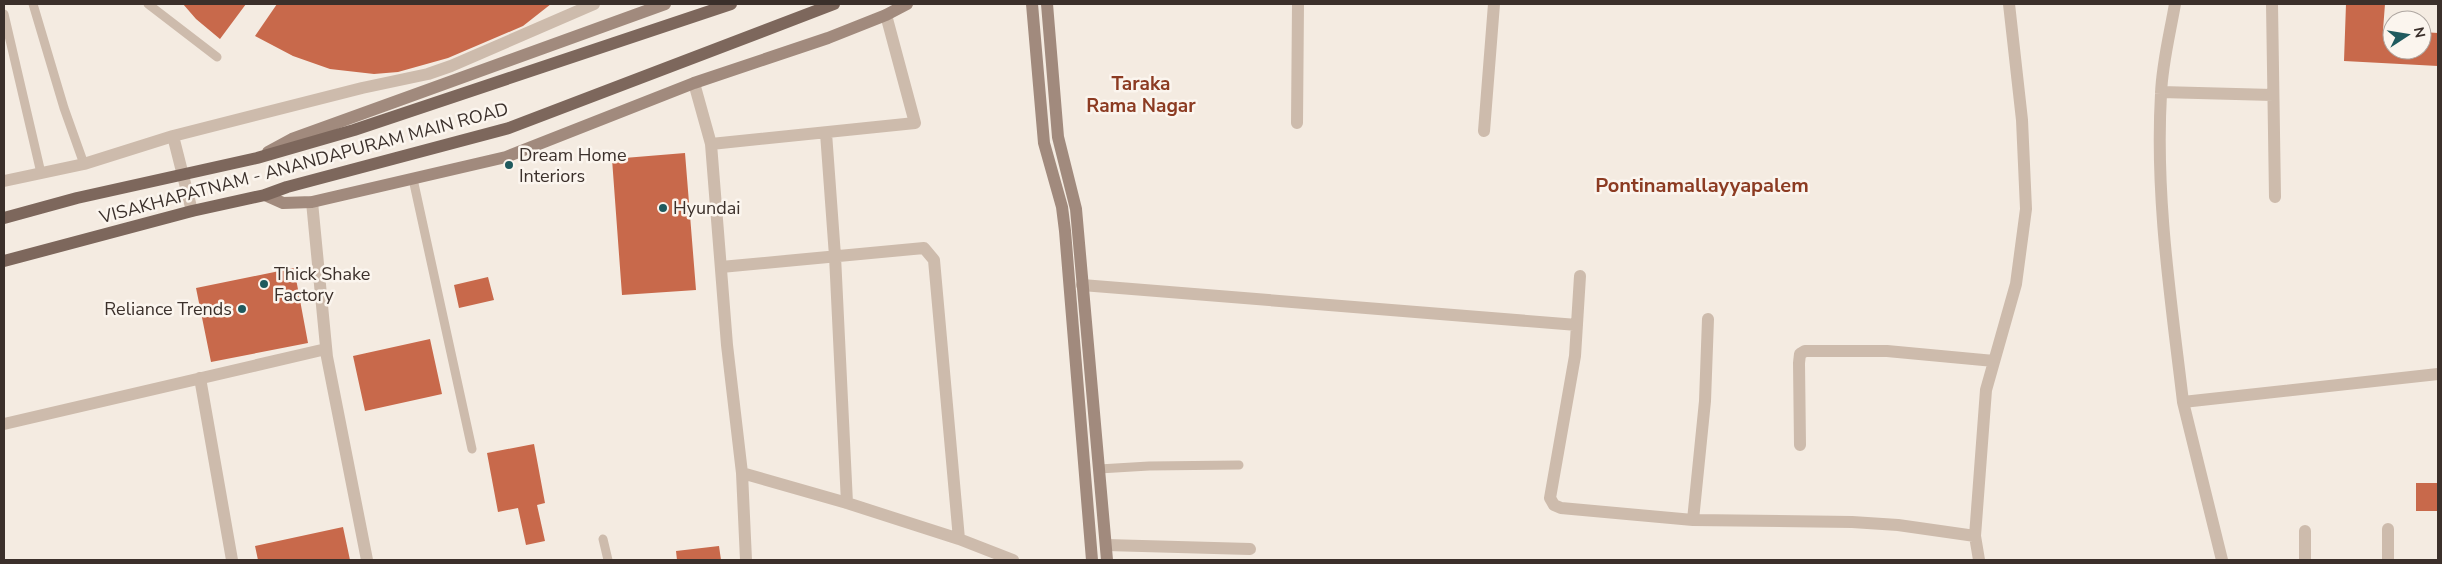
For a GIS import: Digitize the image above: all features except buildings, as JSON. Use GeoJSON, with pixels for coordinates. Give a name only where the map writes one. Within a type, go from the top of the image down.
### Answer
{"type":"FeatureCollection","features":[{"type":"Feature","properties":{"kind":"main road","name":"VISAKHAPATNAM - ANANDAPURAM MAIN ROAD"},"geometry":{"type":"LineString","coordinates":[[4,218],[181,173],[257,158],[354,130],[731,4]]}},
{"type":"Feature","properties":{"kind":"main road","name":"VISAKHAPATNAM - ANANDAPURAM MAIN ROAD"},"geometry":{"type":"LineString","coordinates":[[4,261],[192,211],[265,195],[287,187],[509,128],[834,4]]}},
{"type":"Feature","properties":{"kind":"street"},"geometry":{"type":"LineString","coordinates":[[4,181],[84,164],[173,136],[362,88],[428,74],[451,66],[594,4]]}},
{"type":"Feature","properties":{"kind":"street"},"geometry":{"type":"LineString","coordinates":[[257,158],[292,138],[650,7],[665,4]]}},
{"type":"Feature","properties":{"kind":"street"},"geometry":{"type":"LineString","coordinates":[[265,195],[283,203],[312,202],[506,156],[694,83],[828,38],[886,15],[907,4]]}},
{"type":"Feature","properties":{"kind":"street"},"geometry":{"type":"LineString","coordinates":[[1032,4],[1044,143],[1062,207],[1066,231],[1092,560]]}},
{"type":"Feature","properties":{"kind":"street"},"geometry":{"type":"LineString","coordinates":[[1047,4],[1058,137],[1076,209],[1107,560]]}},
{"type":"Feature","properties":{"kind":"street"},"geometry":{"type":"LineString","coordinates":[[1297,123],[1298,4]]}},
{"type":"Feature","properties":{"kind":"street"},"geometry":{"type":"LineString","coordinates":[[1484,130],[1494,4]]}},
{"type":"Feature","properties":{"kind":"street"},"geometry":{"type":"LineString","coordinates":[[1979,560],[1975,536],[1986,390],[2016,284],[2026,209],[2022,120],[2009,4]]}},
{"type":"Feature","properties":{"kind":"street"},"geometry":{"type":"LineString","coordinates":[[2175,4],[2161,92],[2160,143],[2165,254],[2183,402],[2222,560]]}},
{"type":"Feature","properties":{"kind":"street"},"geometry":{"type":"LineString","coordinates":[[2272,4],[2275,197]]}},
{"type":"Feature","properties":{"kind":"street"},"geometry":{"type":"LineString","coordinates":[[711,144],[915,123],[886,15]]}},
{"type":"Feature","properties":{"kind":"street"},"geometry":{"type":"LineString","coordinates":[[694,83],[711,144],[721,267],[742,473],[746,560]]}},
{"type":"Feature","properties":{"kind":"street"},"geometry":{"type":"LineString","coordinates":[[2161,92],[2274,95]]}},
{"type":"Feature","properties":{"kind":"street"},"geometry":{"type":"LineString","coordinates":[[826,133],[835,256],[847,503]]}},
{"type":"Feature","properties":{"kind":"street"},"geometry":{"type":"LineString","coordinates":[[173,136],[192,211]]}},
{"type":"Feature","properties":{"kind":"street"},"geometry":{"type":"LineString","coordinates":[[312,202],[326,349],[367,560]]}},
{"type":"Feature","properties":{"kind":"street"},"geometry":{"type":"LineString","coordinates":[[721,267],[924,248],[934,260],[959,539]]}},
{"type":"Feature","properties":{"kind":"street"},"geometry":{"type":"LineString","coordinates":[[1580,276],[1575,356],[1550,498],[1554,505],[1561,508],[1693,520],[1852,522],[1898,525],[1975,536]]}},
{"type":"Feature","properties":{"kind":"street"},"geometry":{"type":"LineString","coordinates":[[1082,285],[1577,325]]}},
{"type":"Feature","properties":{"kind":"street"},"geometry":{"type":"LineString","coordinates":[[1693,520],[1705,401],[1708,319]]}},
{"type":"Feature","properties":{"kind":"street"},"geometry":{"type":"LineString","coordinates":[[4,424],[326,349]]}},
{"type":"Feature","properties":{"kind":"street"},"geometry":{"type":"LineString","coordinates":[[1800,444],[1799,363],[1800,354],[1805,350],[1887,351],[1994,361]]}},
{"type":"Feature","properties":{"kind":"street"},"geometry":{"type":"LineString","coordinates":[[2183,402],[2438,374]]}},
{"type":"Feature","properties":{"kind":"street"},"geometry":{"type":"LineString","coordinates":[[200,378],[232,560]]}},
{"type":"Feature","properties":{"kind":"street"},"geometry":{"type":"LineString","coordinates":[[742,473],[847,503],[959,539],[1013,560]]}},
{"type":"Feature","properties":{"kind":"street"},"geometry":{"type":"LineString","coordinates":[[2388,529],[2388,560]]}},
{"type":"Feature","properties":{"kind":"street"},"geometry":{"type":"LineString","coordinates":[[2305,531],[2305,560]]}},
{"type":"Feature","properties":{"kind":"street"},"geometry":{"type":"LineString","coordinates":[[1106,545],[1250,549]]}},
{"type":"Feature","properties":{"kind":"lane"},"geometry":{"type":"LineString","coordinates":[[33,4],[64,108],[84,164]]}},
{"type":"Feature","properties":{"kind":"lane"},"geometry":{"type":"LineString","coordinates":[[148,4],[217,57]]}},
{"type":"Feature","properties":{"kind":"lane"},"geometry":{"type":"LineString","coordinates":[[4,14],[40,172]]}},
{"type":"Feature","properties":{"kind":"lane"},"geometry":{"type":"LineString","coordinates":[[412,179],[472,449]]}},
{"type":"Feature","properties":{"kind":"lane"},"geometry":{"type":"LineString","coordinates":[[1099,469],[1149,466],[1239,465]]}},
{"type":"Feature","properties":{"kind":"lane"},"geometry":{"type":"LineString","coordinates":[[603,539],[608,560]]}},
{"type":"Feature","properties":{"kind":"place","name":"Dream Home Interiors"},"geometry":{"type":"Point","coordinates":[509,165]}},
{"type":"Feature","properties":{"kind":"place","name":"Hyundai"},"geometry":{"type":"Point","coordinates":[663,208]}},
{"type":"Feature","properties":{"kind":"place","name":"Thick Shake Factory"},"geometry":{"type":"Point","coordinates":[264,284]}},
{"type":"Feature","properties":{"kind":"place","name":"Reliance Trends"},"geometry":{"type":"Point","coordinates":[242,309]}},
{"type":"Feature","properties":{"kind":"district","name":"Taraka Rama Nagar"},"geometry":{"type":"Point","coordinates":[1141,94]}},
{"type":"Feature","properties":{"kind":"district","name":"Pontinamallayyapalem"},"geometry":{"type":"Point","coordinates":[1702,185]}}]}
